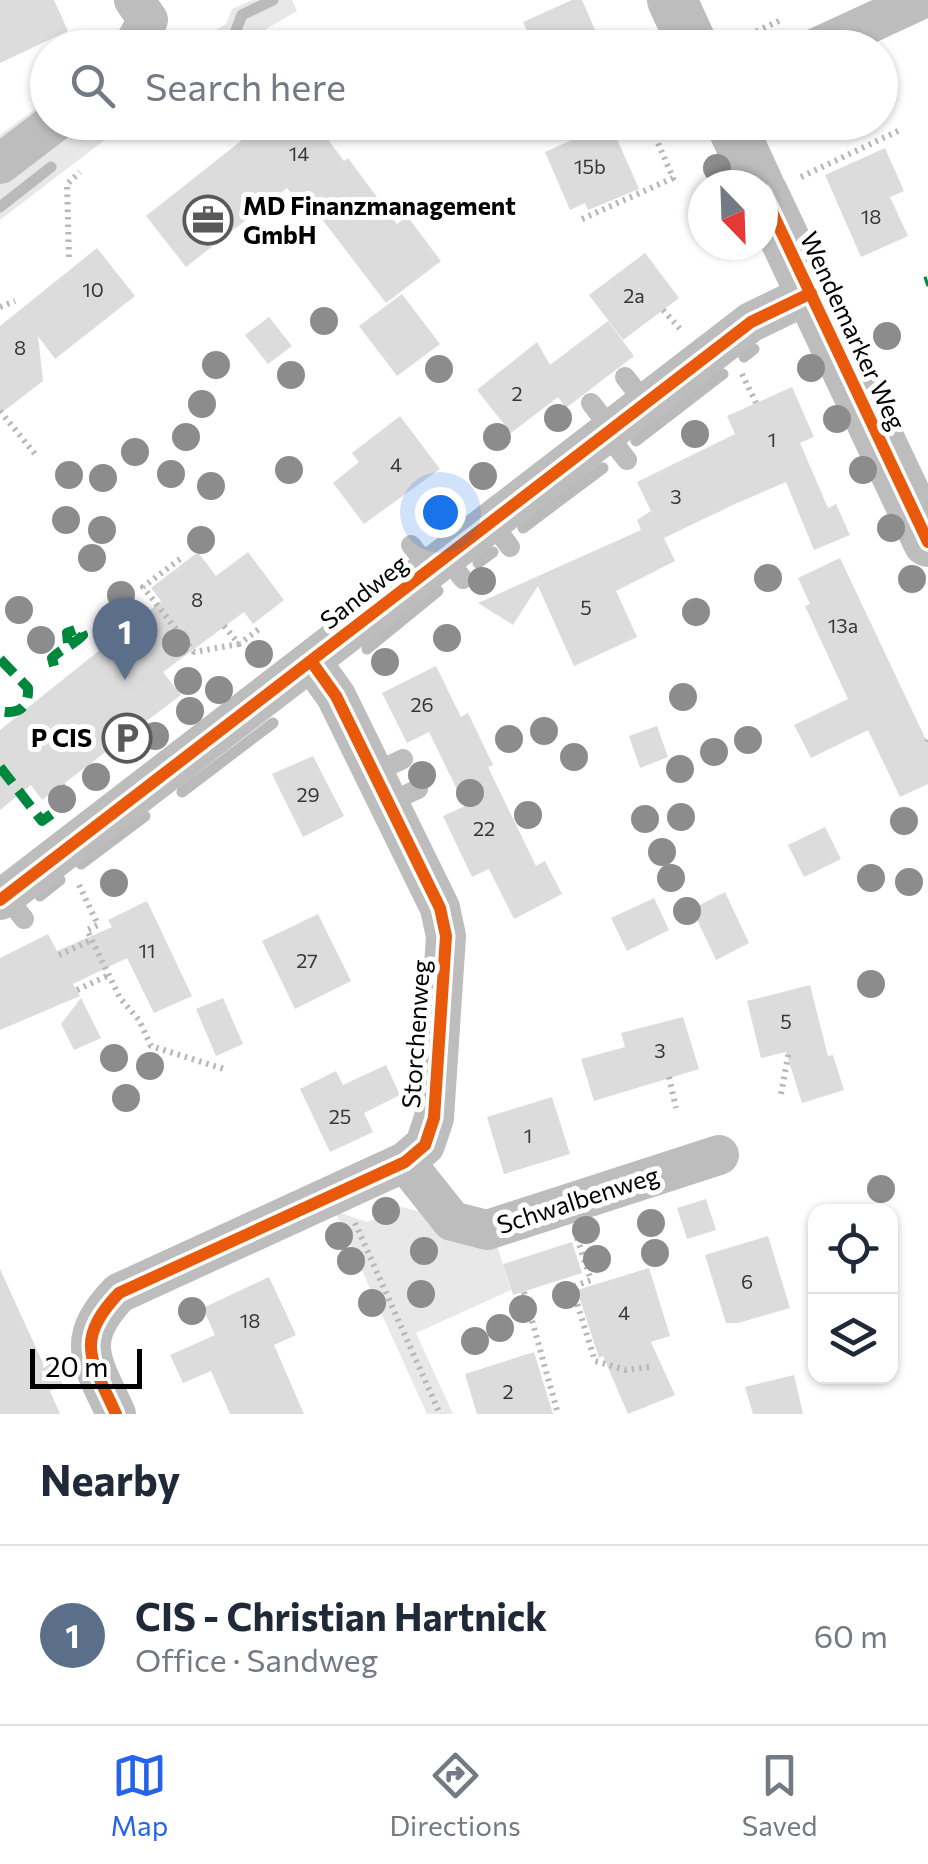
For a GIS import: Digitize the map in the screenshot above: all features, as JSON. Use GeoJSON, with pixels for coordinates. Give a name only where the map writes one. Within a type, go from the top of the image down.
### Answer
{"type":"FeatureCollection","features":[{"type":"Feature","properties":{"kind":"street"},"geometry":{"type":"LineString","coordinates":[[672,0],[686,30]]}},
{"type":"Feature","properties":{"kind":"street"},"geometry":{"type":"LineString","coordinates":[[855,30],[920,0]]}},
{"type":"Feature","properties":{"kind":"street"},"geometry":{"type":"LineString","coordinates":[[0,164],[31,140]]}},
{"type":"Feature","properties":{"kind":"street"},"geometry":{"type":"LineString","coordinates":[[738,140],[752,170]]}},
{"type":"Feature","properties":{"kind":"street","name":"Wendemarker Weg"},"geometry":{"type":"LineString","coordinates":[[778,224],[928,542]]}},
{"type":"Feature","properties":{"kind":"street","name":"Sandweg"},"geometry":{"type":"LineString","coordinates":[[10,905],[60,854],[318,646],[437,563],[500,534],[609,432],[635,390],[751,322],[810,293]]}},
{"type":"Feature","properties":{"kind":"street","name":"Storchenweg"},"geometry":{"type":"LineString","coordinates":[[318,646],[336,696],[396,781],[446,936],[434,1118],[425,1146],[402,1153]]}},
{"type":"Feature","properties":{"kind":"street"},"geometry":{"type":"LineString","coordinates":[[118,1401],[81,1349],[116,1286],[341,1191],[402,1153]]}},
{"type":"Feature","properties":{"kind":"street","name":"Schwalbenweg"},"geometry":{"type":"LineString","coordinates":[[402,1153],[452,1221],[487,1230],[538,1227],[719,1155]]}},
{"type":"Feature","properties":{"kind":"path"},"geometry":{"type":"LineString","coordinates":[[760,30],[781,20]]}},
{"type":"Feature","properties":{"kind":"path"},"geometry":{"type":"LineString","coordinates":[[582,219],[673,178],[657,140]]}},
{"type":"Feature","properties":{"kind":"path"},"geometry":{"type":"LineString","coordinates":[[778,187],[879,140]]}},
{"type":"Feature","properties":{"kind":"path"},"geometry":{"type":"LineString","coordinates":[[69,256],[67,184],[80,172]]}},
{"type":"Feature","properties":{"kind":"path"},"geometry":{"type":"LineString","coordinates":[[0,307],[15,301]]}},
{"type":"Feature","properties":{"kind":"path"},"geometry":{"type":"LineString","coordinates":[[0,411],[35,454]]}},
{"type":"Feature","properties":{"kind":"path"},"geometry":{"type":"LineString","coordinates":[[180,559],[143,587],[194,652],[239,644],[262,627]]}},
{"type":"Feature","properties":{"kind":"path"},"geometry":{"type":"LineString","coordinates":[[224,626],[239,644]]}},
{"type":"Feature","properties":{"kind":"path"},"geometry":{"type":"LineString","coordinates":[[60,854],[100,928],[87,930],[120,998],[139,1020],[151,1046],[227,1070]]}},
{"type":"Feature","properties":{"kind":"path"},"geometry":{"type":"LineString","coordinates":[[59,955],[92,940]]}},
{"type":"Feature","properties":{"kind":"path"},"geometry":{"type":"LineString","coordinates":[[77,990],[109,975]]}},
{"type":"Feature","properties":{"kind":"path"},"geometry":{"type":"LineString","coordinates":[[781,1094],[790,1050]]}},
{"type":"Feature","properties":{"kind":"path"},"geometry":{"type":"LineString","coordinates":[[670,1078],[676,1108]]}},
{"type":"Feature","properties":{"kind":"path"},"geometry":{"type":"LineString","coordinates":[[341,1191],[440,1414]]}},
{"type":"Feature","properties":{"kind":"path"},"geometry":{"type":"LineString","coordinates":[[538,1227],[577,1238],[591,1280],[572,1287],[595,1361],[626,1370],[650,1367]]}},
{"type":"Feature","properties":{"kind":"path"},"geometry":{"type":"LineString","coordinates":[[524,1292],[558,1414]]}},
{"type":"Feature","properties":{"kind":"shaded area"},"geometry":{"type":"Polygon","coordinates":[[[253,0],[292,0],[297,11],[264,30],[216,30],[226,24],[232,9],[253,0]]]}},
{"type":"Feature","properties":{"kind":"shaded area"},"geometry":{"type":"Polygon","coordinates":[[[30,113],[30,140],[105,140],[0,220],[0,135],[30,113]]]}},
{"type":"Feature","properties":{"kind":"shaded area"},"geometry":{"type":"Polygon","coordinates":[[[402,1207],[496,1242],[511,1290],[416,1333],[453,1414],[427,1414],[335,1211],[367,1222],[402,1207]]]}},
{"type":"Feature","properties":{"kind":"building"},"geometry":{"type":"Polygon","coordinates":[[[0,0],[54,0],[68,30],[30,30],[30,49],[0,63],[0,0]]]}},
{"type":"Feature","properties":{"kind":"building"},"geometry":{"type":"Polygon","coordinates":[[[572,0],[582,0],[595,30],[527,30],[523,22],[572,0]]]}},
{"type":"Feature","properties":{"kind":"building"},"geometry":{"type":"Polygon","coordinates":[[[242,140],[328,140],[344,161],[348,158],[397,224],[407,216],[441,261],[386,303],[309,202],[302,208],[287,188],[186,267],[146,216],[242,140]]]}},
{"type":"Feature","properties":{"kind":"building"},"geometry":{"type":"Polygon","coordinates":[[[572,140],[617,140],[639,189],[588,210],[585,203],[570,210],[545,152],[572,140]]]}},
{"type":"Feature","properties":{"kind":"building"},"geometry":{"type":"Polygon","coordinates":[[[885,148],[904,191],[890,197],[908,236],[861,257],[825,175],[885,148]]]}},
{"type":"Feature","properties":{"kind":"building"},"geometry":{"type":"Polygon","coordinates":[[[97,248],[135,296],[55,359],[38,336],[43,381],[0,414],[0,326],[97,248]]]}},
{"type":"Feature","properties":{"kind":"building"},"geometry":{"type":"Polygon","coordinates":[[[645,253],[679,298],[623,340],[589,295],[645,253]]]}},
{"type":"Feature","properties":{"kind":"building"},"geometry":{"type":"Polygon","coordinates":[[[402,294],[440,344],[397,376],[359,326],[402,294]]]}},
{"type":"Feature","properties":{"kind":"building"},"geometry":{"type":"Polygon","coordinates":[[[269,317],[292,346],[268,364],[245,335],[269,317]]]}},
{"type":"Feature","properties":{"kind":"building"},"geometry":{"type":"Polygon","coordinates":[[[608,321],[634,356],[566,408],[558,397],[511,433],[477,390],[537,342],[550,365],[608,321]]]}},
{"type":"Feature","properties":{"kind":"building"},"geometry":{"type":"Polygon","coordinates":[[[792,387],[814,437],[800,443],[828,508],[836,504],[850,535],[814,550],[786,482],[735,504],[664,538],[675,561],[616,591],[637,637],[574,666],[538,586],[513,625],[478,603],[641,530],[637,520],[651,511],[637,482],[735,434],[727,416],[792,387]]]}},
{"type":"Feature","properties":{"kind":"building"},"geometry":{"type":"Polygon","coordinates":[[[400,416],[440,469],[364,524],[333,483],[359,462],[352,453],[400,416]]]}},
{"type":"Feature","properties":{"kind":"building"},"geometry":{"type":"Polygon","coordinates":[[[198,552],[216,576],[248,552],[284,600],[253,624],[244,612],[163,672],[181,695],[42,800],[31,785],[0,810],[0,730],[161,601],[151,588],[198,552]]]}},
{"type":"Feature","properties":{"kind":"building"},"geometry":{"type":"Polygon","coordinates":[[[840,558],[928,744],[928,784],[900,797],[868,730],[811,758],[794,725],[848,699],[805,606],[810,604],[798,578],[840,558]]]}},
{"type":"Feature","properties":{"kind":"building"},"geometry":{"type":"Polygon","coordinates":[[[436,666],[461,717],[468,713],[493,765],[488,767],[536,866],[545,861],[562,894],[514,919],[489,869],[472,877],[443,816],[465,806],[429,732],[407,743],[382,693],[436,666]]]}},
{"type":"Feature","properties":{"kind":"building"},"geometry":{"type":"Polygon","coordinates":[[[657,726],[668,757],[640,768],[629,736],[657,726]]]}},
{"type":"Feature","properties":{"kind":"building"},"geometry":{"type":"Polygon","coordinates":[[[313,756],[344,816],[303,837],[272,774],[313,756]]]}},
{"type":"Feature","properties":{"kind":"building"},"geometry":{"type":"Polygon","coordinates":[[[825,827],[841,859],[804,877],[788,845],[825,827]]]}},
{"type":"Feature","properties":{"kind":"building"},"geometry":{"type":"Polygon","coordinates":[[[725,892],[749,943],[716,960],[692,909],[725,892]]]}},
{"type":"Feature","properties":{"kind":"building"},"geometry":{"type":"Polygon","coordinates":[[[654,898],[669,930],[627,951],[611,918],[654,898]]]}},
{"type":"Feature","properties":{"kind":"building"},"geometry":{"type":"Polygon","coordinates":[[[147,901],[192,996],[154,1013],[127,958],[73,984],[80,996],[0,1030],[0,958],[48,934],[57,951],[112,927],[108,920],[147,901]]]}},
{"type":"Feature","properties":{"kind":"building"},"geometry":{"type":"Polygon","coordinates":[[[318,914],[351,981],[295,1009],[262,941],[318,914]]]}},
{"type":"Feature","properties":{"kind":"building"},"geometry":{"type":"Polygon","coordinates":[[[810,985],[828,1056],[833,1055],[844,1090],[802,1103],[786,1052],[761,1058],[747,1001],[810,985]]]}},
{"type":"Feature","properties":{"kind":"building"},"geometry":{"type":"Polygon","coordinates":[[[81,998],[101,1038],[74,1050],[61,1024],[81,998]]]}},
{"type":"Feature","properties":{"kind":"building"},"geometry":{"type":"Polygon","coordinates":[[[223,998],[243,1044],[216,1056],[196,1009],[223,998]]]}},
{"type":"Feature","properties":{"kind":"building"},"geometry":{"type":"Polygon","coordinates":[[[683,1017],[699,1069],[594,1101],[581,1059],[625,1047],[621,1033],[683,1017]]]}},
{"type":"Feature","properties":{"kind":"building"},"geometry":{"type":"Polygon","coordinates":[[[386,1065],[400,1095],[364,1113],[373,1132],[330,1152],[300,1089],[336,1071],[343,1085],[386,1065]]]}},
{"type":"Feature","properties":{"kind":"building"},"geometry":{"type":"Polygon","coordinates":[[[552,1097],[570,1154],[504,1174],[487,1117],[552,1097]]]}},
{"type":"Feature","properties":{"kind":"building"},"geometry":{"type":"Polygon","coordinates":[[[706,1199],[716,1230],[687,1239],[677,1208],[706,1199]]]}},
{"type":"Feature","properties":{"kind":"building"},"geometry":{"type":"Polygon","coordinates":[[[768,1236],[790,1308],[726,1323],[705,1255],[768,1236]]]}},
{"type":"Feature","properties":{"kind":"building"},"geometry":{"type":"Polygon","coordinates":[[[572,1242],[582,1273],[513,1295],[503,1264],[572,1242]]]}},
{"type":"Feature","properties":{"kind":"building"},"geometry":{"type":"Polygon","coordinates":[[[649,1268],[670,1336],[651,1342],[675,1395],[628,1414],[603,1356],[599,1358],[577,1290],[649,1268]]]}},
{"type":"Feature","properties":{"kind":"building"},"geometry":{"type":"Polygon","coordinates":[[[0,1269],[42,1361],[51,1357],[63,1386],[50,1391],[60,1414],[0,1414],[0,1269]]]}},
{"type":"Feature","properties":{"kind":"building"},"geometry":{"type":"Polygon","coordinates":[[[269,1277],[296,1335],[274,1345],[304,1414],[230,1414],[211,1371],[183,1383],[170,1355],[215,1335],[203,1308],[269,1277]]]}},
{"type":"Feature","properties":{"kind":"building"},"geometry":{"type":"Polygon","coordinates":[[[534,1352],[553,1414],[477,1414],[465,1374],[534,1352]]]}},
{"type":"Feature","properties":{"kind":"building"},"geometry":{"type":"Polygon","coordinates":[[[794,1375],[803,1414],[753,1414],[745,1387],[794,1375]]]}},
{"type":"Feature","properties":{"kind":"waterway"},"geometry":{"type":"LineString","coordinates":[[236,30],[242,15],[273,0]]}},
{"type":"Feature","properties":{"kind":"waterway"},"geometry":{"type":"LineString","coordinates":[[0,207],[51,167]]}},
{"type":"Feature","properties":{"kind":"waterway"},"geometry":{"type":"LineString","coordinates":[[744,357],[754,349]]}},
{"type":"Feature","properties":{"kind":"waterway"},"geometry":{"type":"LineString","coordinates":[[636,441],[723,374]]}},
{"type":"Feature","properties":{"kind":"waterway"},"geometry":{"type":"LineString","coordinates":[[523,528],[603,468]]}},
{"type":"Feature","properties":{"kind":"waterway"},"geometry":{"type":"LineString","coordinates":[[478,563],[493,552]]}},
{"type":"Feature","properties":{"kind":"waterway"},"geometry":{"type":"LineString","coordinates":[[367,649],[438,591]]}},
{"type":"Feature","properties":{"kind":"waterway"},"geometry":{"type":"LineString","coordinates":[[182,792],[273,723]]}},
{"type":"Feature","properties":{"kind":"waterway"},"geometry":{"type":"LineString","coordinates":[[81,864],[145,816]]}},
{"type":"Feature","properties":{"kind":"waterway"},"geometry":{"type":"LineString","coordinates":[[40,896],[60,880]]}},
{"type":"Feature","properties":{"kind":"marked path"},"geometry":{"type":"LineString","coordinates":[[54,666],[52,658],[83,635],[80,628],[67,633],[68,643]]}},
{"type":"Feature","properties":{"kind":"marked path"},"geometry":{"type":"LineString","coordinates":[[0,659],[28,688],[22,708],[0,711]]}},
{"type":"Feature","properties":{"kind":"marked path"},"geometry":{"type":"LineString","coordinates":[[0,767],[42,821],[72,799]]}},
{"type":"Feature","properties":{"kind":"cycle path"},"geometry":{"type":"LineString","coordinates":[[778,225],[928,542]]}},
{"type":"Feature","properties":{"kind":"cycle path"},"geometry":{"type":"LineString","coordinates":[[0,900],[751,322],[811,293]]}},
{"type":"Feature","properties":{"kind":"cycle path"},"geometry":{"type":"LineString","coordinates":[[116,1414],[91,1352],[96,1325],[119,1293],[405,1162],[425,1145],[434,1118],[446,936],[440,908],[336,696],[311,661]]}},
{"type":"Feature","properties":{"kind":"place","name":"MD Finanzmanagement GmbH"},"geometry":{"type":"Point","coordinates":[208,220]}},
{"type":"Feature","properties":{"kind":"place","name":"CIS - Christian Hartnick"},"geometry":{"type":"Point","coordinates":[125,680]}},
{"type":"Feature","properties":{"kind":"place","name":"P CIS"},"geometry":{"type":"Point","coordinates":[127,738]}}]}
